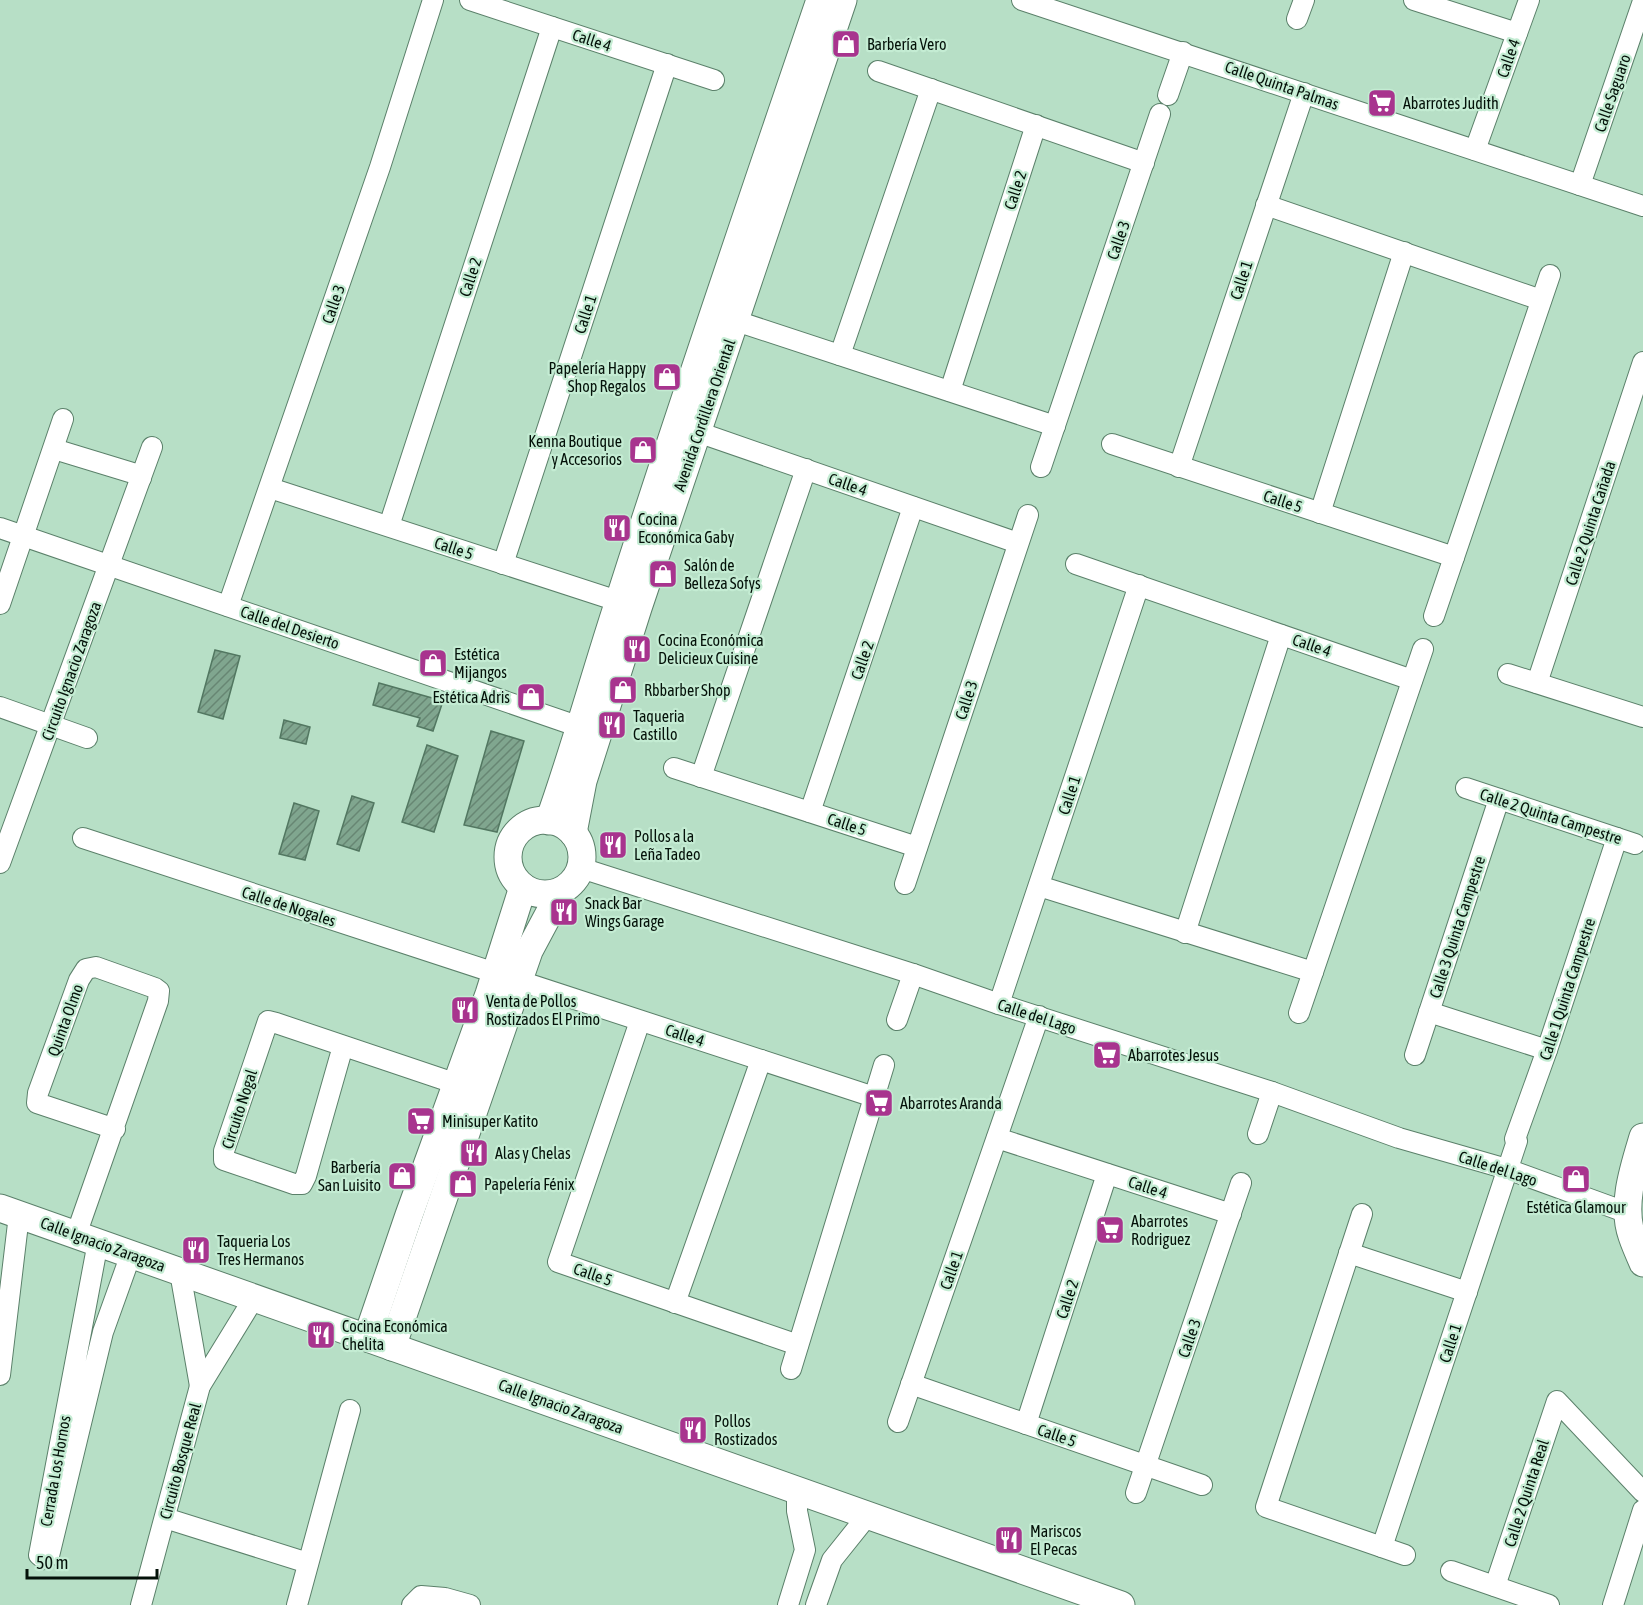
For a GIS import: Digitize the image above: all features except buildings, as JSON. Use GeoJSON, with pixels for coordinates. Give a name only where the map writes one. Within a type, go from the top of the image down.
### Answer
{"type":"FeatureCollection","features":[{"type":"Feature","properties":{"kind":"street","name":"Calle 3"},"geometry":{"type":"LineString","coordinates":[[228,606],[380,167],[434,0]]}},
{"type":"Feature","properties":{"kind":"street","name":"Calle 4"},"geometry":{"type":"LineString","coordinates":[[470,0],[714,81]]}},
{"type":"Feature","properties":{"kind":"street","name":"Avenida Cordillera Oriental"},"geometry":{"type":"LineString","coordinates":[[549,821],[580,727],[628,605],[725,317],[820,0]]}},
{"type":"Feature","properties":{"kind":"street","name":"Avenida Cordillera Oriental"},"geometry":{"type":"LineString","coordinates":[[725,317],[843,0]]}},
{"type":"Feature","properties":{"kind":"street","name":"Calle Quinta Palmas"},"geometry":{"type":"LineString","coordinates":[[1022,0],[1643,206]]}},
{"type":"Feature","properties":{"kind":"street"},"geometry":{"type":"LineString","coordinates":[[1297,19],[1304,0]]}},
{"type":"Feature","properties":{"kind":"street"},"geometry":{"type":"LineString","coordinates":[[1414,0],[1517,33]]}},
{"type":"Feature","properties":{"kind":"street","name":"Calle 4"},"geometry":{"type":"LineString","coordinates":[[1475,150],[1528,0]]}},
{"type":"Feature","properties":{"kind":"street","name":"Calle Saguaro"},"geometry":{"type":"LineString","coordinates":[[1580,185],[1643,1]]}},
{"type":"Feature","properties":{"kind":"street","name":"Calle 2"},"geometry":{"type":"LineString","coordinates":[[389,526],[552,27]]}},
{"type":"Feature","properties":{"kind":"street"},"geometry":{"type":"LineString","coordinates":[[1168,95],[1183,52]]}},
{"type":"Feature","properties":{"kind":"street","name":"Calle 1"},"geometry":{"type":"LineString","coordinates":[[503,564],[667,64]]}},
{"type":"Feature","properties":{"kind":"street"},"geometry":{"type":"LineString","coordinates":[[878,71],[1144,163]]}},
{"type":"Feature","properties":{"kind":"street"},"geometry":{"type":"LineString","coordinates":[[840,355],[931,89]]}},
{"type":"Feature","properties":{"kind":"street","name":"Calle 1"},"geometry":{"type":"LineString","coordinates":[[1179,466],[1304,93]]}},
{"type":"Feature","properties":{"kind":"street","name":"Calle 3"},"geometry":{"type":"LineString","coordinates":[[1041,467],[1160,114]]}},
{"type":"Feature","properties":{"kind":"street","name":"Calle 2"},"geometry":{"type":"LineString","coordinates":[[950,391],[1036,125]]}},
{"type":"Feature","properties":{"kind":"street"},"geometry":{"type":"LineString","coordinates":[[1266,205],[1541,300]]}},
{"type":"Feature","properties":{"kind":"street"},"geometry":{"type":"LineString","coordinates":[[1320,513],[1404,252]]}},
{"type":"Feature","properties":{"kind":"street"},"geometry":{"type":"LineString","coordinates":[[1434,616],[1550,275]]}},
{"type":"Feature","properties":{"kind":"street"},"geometry":{"type":"LineString","coordinates":[[725,317],[1055,426]]}},
{"type":"Feature","properties":{"kind":"street","name":"Calle 2 Quinta Cañada"},"geometry":{"type":"LineString","coordinates":[[1537,683],[1643,363]]}},
{"type":"Feature","properties":{"kind":"street"},"geometry":{"type":"LineString","coordinates":[[0,604],[63,419]]}},
{"type":"Feature","properties":{"kind":"street","name":"Calle 4"},"geometry":{"type":"LineString","coordinates":[[688,428],[1018,543]]}},
{"type":"Feature","properties":{"kind":"street","name":"Calle 5"},"geometry":{"type":"LineString","coordinates":[[1112,444],[1454,557]]}},
{"type":"Feature","properties":{"kind":"street","name":"Circuito Ignacio Zaragoza"},"geometry":{"type":"LineString","coordinates":[[0,863],[152,447]]}},
{"type":"Feature","properties":{"kind":"street"},"geometry":{"type":"LineString","coordinates":[[54,448],[136,474],[141,478]]}},
{"type":"Feature","properties":{"kind":"street"},"geometry":{"type":"LineString","coordinates":[[702,777],[806,469]]}},
{"type":"Feature","properties":{"kind":"street","name":"Calle 5"},"geometry":{"type":"LineString","coordinates":[[270,488],[628,605]]}},
{"type":"Feature","properties":{"kind":"street","name":"Calle 2"},"geometry":{"type":"LineString","coordinates":[[810,812],[913,507]]}},
{"type":"Feature","properties":{"kind":"street","name":"Calle 3"},"geometry":{"type":"LineString","coordinates":[[905,884],[1028,515]]}},
{"type":"Feature","properties":{"kind":"street","name":"Calle del Desierto"},"geometry":{"type":"LineString","coordinates":[[0,528],[580,727]]}},
{"type":"Feature","properties":{"kind":"street","name":"Calle 4"},"geometry":{"type":"LineString","coordinates":[[1076,564],[1412,680]]}},
{"type":"Feature","properties":{"kind":"street","name":"Calle 1"},"geometry":{"type":"LineString","coordinates":[[999,1004],[1140,585]]}},
{"type":"Feature","properties":{"kind":"street","name":"Avenida Cordillera Oriental"},"geometry":{"type":"LineString","coordinates":[[573,832],[583,781],[628,605]]}},
{"type":"Feature","properties":{"kind":"street"},"geometry":{"type":"LineString","coordinates":[[1185,933],[1281,634]]}},
{"type":"Feature","properties":{"kind":"street"},"geometry":{"type":"LineString","coordinates":[[1299,1013],[1423,649]]}},
{"type":"Feature","properties":{"kind":"street"},"geometry":{"type":"LineString","coordinates":[[1508,674],[1643,717]]}},
{"type":"Feature","properties":{"kind":"street"},"geometry":{"type":"LineString","coordinates":[[0,706],[87,738]]}},
{"type":"Feature","properties":{"kind":"street","name":"Calle 5"},"geometry":{"type":"LineString","coordinates":[[674,768],[917,847]]}},
{"type":"Feature","properties":{"kind":"street","name":"Calle 2 Quinta Campestre"},"geometry":{"type":"LineString","coordinates":[[1466,788],[1626,841]]}},
{"type":"Feature","properties":{"kind":"street","name":"Calle 3 Quinta Campestre"},"geometry":{"type":"LineString","coordinates":[[1415,1055],[1499,799]]}},
{"type":"Feature","properties":{"kind":"street"},"geometry":{"type":"LineString","coordinates":[[549,821],[562,824],[573,832],[582,858],[581,868],[572,883],[561,891],[548,894],[535,893],[523,887],[514,877],[509,864],[509,850],[514,838],[523,828],[535,822],[549,821]]}},
{"type":"Feature","properties":{"kind":"street","name":"Calle de Nogales"},"geometry":{"type":"LineString","coordinates":[[83,838],[507,977]]}},
{"type":"Feature","properties":{"kind":"street","name":"Calle 1 Quinta Campestre"},"geometry":{"type":"LineString","coordinates":[[1515,1139],[1626,841]]}},
{"type":"Feature","properties":{"kind":"street","name":"Calle del Lago"},"geometry":{"type":"LineString","coordinates":[[581,868],[1272,1092],[1400,1138],[1508,1169],[1628,1213]]}},
{"type":"Feature","properties":{"kind":"street"},"geometry":{"type":"LineString","coordinates":[[1039,886],[1313,972]]}},
{"type":"Feature","properties":{"kind":"street"},"geometry":{"type":"LineString","coordinates":[[380,1342],[434,1225],[507,977],[523,887]]}},
{"type":"Feature","properties":{"kind":"street"},"geometry":{"type":"LineString","coordinates":[[380,1342],[409,1215],[457,1084],[507,977],[529,951],[561,891]]}},
{"type":"Feature","properties":{"kind":"street","name":"Quinta Olmo"},"geometry":{"type":"LineString","coordinates":[[87,1239],[115,1128],[158,1001],[159,991],[155,987],[96,967],[86,969],[79,980],[38,1093],[37,1103],[115,1128]]}},
{"type":"Feature","properties":{"kind":"street"},"geometry":{"type":"LineString","coordinates":[[897,1020],[913,974]]}},
{"type":"Feature","properties":{"kind":"street","name":"Calle 4"},"geometry":{"type":"LineString","coordinates":[[507,977],[874,1097]]}},
{"type":"Feature","properties":{"kind":"street"},"geometry":{"type":"LineString","coordinates":[[1429,1012],[1547,1050]]}},
{"type":"Feature","properties":{"kind":"street","name":"Calle 1"},"geometry":{"type":"LineString","coordinates":[[898,1422],[1039,1016]]}},
{"type":"Feature","properties":{"kind":"street","name":"Calle 5"},"geometry":{"type":"LineString","coordinates":[[640,1021],[558,1262],[798,1345]]}},
{"type":"Feature","properties":{"kind":"street","name":"Circuito Nogal"},"geometry":{"type":"LineString","coordinates":[[343,1046],[302,1184],[294,1185],[224,1160],[224,1151],[268,1022],[343,1046],[457,1084]]}},
{"type":"Feature","properties":{"kind":"street"},"geometry":{"type":"LineString","coordinates":[[675,1303],[761,1060]]}},
{"type":"Feature","properties":{"kind":"street"},"geometry":{"type":"LineString","coordinates":[[791,1369],[884,1065]]}},
{"type":"Feature","properties":{"kind":"street"},"geometry":{"type":"LineString","coordinates":[[1258,1134],[1272,1092]]}},
{"type":"Feature","properties":{"kind":"street"},"geometry":{"type":"LineString","coordinates":[[1643,1137],[1636,1161],[1628,1213],[1631,1234],[1643,1263]]}},
{"type":"Feature","properties":{"kind":"street","name":"Calle 4"},"geometry":{"type":"LineString","coordinates":[[997,1138],[1231,1214]]}},
{"type":"Feature","properties":{"kind":"street","name":"Calle 1"},"geometry":{"type":"LineString","coordinates":[[1382,1547],[1508,1169],[1517,1141],[1515,1139]]}},
{"type":"Feature","properties":{"kind":"street","name":"Calle 2"},"geometry":{"type":"LineString","coordinates":[[1026,1424],[1107,1174]]}},
{"type":"Feature","properties":{"kind":"street","name":"Calle 3"},"geometry":{"type":"LineString","coordinates":[[1136,1493],[1241,1184]]}},
{"type":"Feature","properties":{"kind":"street"},"geometry":{"type":"LineString","coordinates":[[0,1375],[10,1211]]}},
{"type":"Feature","properties":{"kind":"street","name":"Calle Ignacio Zaragoza"},"geometry":{"type":"LineString","coordinates":[[10,1211],[1122,1605]]}},
{"type":"Feature","properties":{"kind":"street"},"geometry":{"type":"LineString","coordinates":[[1362,1214],[1266,1507],[1405,1555]]}},
{"type":"Feature","properties":{"kind":"street"},"geometry":{"type":"LineString","coordinates":[[409,1215],[434,1225]]}},
{"type":"Feature","properties":{"kind":"street","name":"Cerrada Los Hornos"},"geometry":{"type":"LineString","coordinates":[[87,1239],[82,1326],[39,1555],[44,1558],[49,1556],[102,1332],[131,1254]]}},
{"type":"Feature","properties":{"kind":"street"},"geometry":{"type":"LineString","coordinates":[[1349,1253],[1467,1292]]}},
{"type":"Feature","properties":{"kind":"street","name":"Circuito Bosque Real"},"geometry":{"type":"LineString","coordinates":[[180,1272],[200,1386]]}},
{"type":"Feature","properties":{"kind":"street","name":"Circuito Bosque Real"},"geometry":{"type":"LineString","coordinates":[[141,1605],[200,1386],[254,1298]]}},
{"type":"Feature","properties":{"kind":"street"},"geometry":{"type":"LineString","coordinates":[[82,1326],[102,1332]]}},
{"type":"Feature","properties":{"kind":"street","name":"Calle 5"},"geometry":{"type":"LineString","coordinates":[[912,1384],[1202,1485]]}},
{"type":"Feature","properties":{"kind":"street","name":"Calle 2 Quinta Real"},"geometry":{"type":"LineString","coordinates":[[1495,1586],[1557,1401],[1643,1492]]}},
{"type":"Feature","properties":{"kind":"street"},"geometry":{"type":"LineString","coordinates":[[297,1605],[350,1410]]}},
{"type":"Feature","properties":{"kind":"street"},"geometry":{"type":"LineString","coordinates":[[788,1605],[805,1550],[797,1511],[797,1490]]}},
{"type":"Feature","properties":{"kind":"street"},"geometry":{"type":"LineString","coordinates":[[1613,1605],[1643,1510]]}},
{"type":"Feature","properties":{"kind":"street"},"geometry":{"type":"LineString","coordinates":[[816,1605],[832,1560],[868,1515]]}},
{"type":"Feature","properties":{"kind":"street"},"geometry":{"type":"LineString","coordinates":[[165,1518],[308,1563]]}},
{"type":"Feature","properties":{"kind":"street"},"geometry":{"type":"LineString","coordinates":[[805,1550],[832,1560]]}},
{"type":"Feature","properties":{"kind":"street"},"geometry":{"type":"LineString","coordinates":[[1451,1571],[1549,1605]]}},
{"type":"Feature","properties":{"kind":"street"},"geometry":{"type":"LineString","coordinates":[[412,1605],[421,1596],[444,1598],[470,1605]]}},
{"type":"Feature","properties":{"kind":"place","name":"Barbería Vero"},"geometry":{"type":"Point","coordinates":[846,44]}},
{"type":"Feature","properties":{"kind":"place","name":"Abarrotes Judith"},"geometry":{"type":"Point","coordinates":[1382,103]}},
{"type":"Feature","properties":{"kind":"place","name":"Papelería Happy Shop Regalos"},"geometry":{"type":"Point","coordinates":[667,377]}},
{"type":"Feature","properties":{"kind":"place","name":"Kenna Boutique y Accesorios"},"geometry":{"type":"Point","coordinates":[643,450]}},
{"type":"Feature","properties":{"kind":"place","name":"Cocina Económica Gaby"},"geometry":{"type":"Point","coordinates":[617,528]}},
{"type":"Feature","properties":{"kind":"place","name":"Salón de Belleza Sofys"},"geometry":{"type":"Point","coordinates":[663,574]}},
{"type":"Feature","properties":{"kind":"place","name":"Cocina Económica Delicieux Cuisine"},"geometry":{"type":"Point","coordinates":[637,649]}},
{"type":"Feature","properties":{"kind":"place","name":"Estética Mijangos"},"geometry":{"type":"Point","coordinates":[433,663]}},
{"type":"Feature","properties":{"kind":"place","name":"Rbbarber Shop"},"geometry":{"type":"Point","coordinates":[623,690]}},
{"type":"Feature","properties":{"kind":"place","name":"Estética Adris"},"geometry":{"type":"Point","coordinates":[531,697]}},
{"type":"Feature","properties":{"kind":"place","name":"Taqueria Castillo"},"geometry":{"type":"Point","coordinates":[612,725]}},
{"type":"Feature","properties":{"kind":"place","name":"Pollos a la Leña Tadeo"},"geometry":{"type":"Point","coordinates":[613,845]}},
{"type":"Feature","properties":{"kind":"place","name":"Snack Bar Wings Garage"},"geometry":{"type":"Point","coordinates":[564,912]}},
{"type":"Feature","properties":{"kind":"place","name":"Venta de Pollos Rostizados El Primo"},"geometry":{"type":"Point","coordinates":[465,1010]}},
{"type":"Feature","properties":{"kind":"place","name":"Abarrotes Jesus"},"geometry":{"type":"Point","coordinates":[1107,1055]}},
{"type":"Feature","properties":{"kind":"place","name":"Abarrotes Aranda"},"geometry":{"type":"Point","coordinates":[879,1103]}},
{"type":"Feature","properties":{"kind":"place","name":"Minisuper Katito"},"geometry":{"type":"Point","coordinates":[421,1121]}},
{"type":"Feature","properties":{"kind":"place","name":"Alas y Chelas"},"geometry":{"type":"Point","coordinates":[474,1153]}},
{"type":"Feature","properties":{"kind":"place","name":"Barbería San Luisito"},"geometry":{"type":"Point","coordinates":[402,1176]}},
{"type":"Feature","properties":{"kind":"place","name":"Estética Glamour"},"geometry":{"type":"Point","coordinates":[1576,1179]}},
{"type":"Feature","properties":{"kind":"place","name":"Papelería Fénix"},"geometry":{"type":"Point","coordinates":[463,1184]}},
{"type":"Feature","properties":{"kind":"place","name":"Abarrotes Rodriguez"},"geometry":{"type":"Point","coordinates":[1110,1230]}},
{"type":"Feature","properties":{"kind":"place","name":"Taqueria Los Tres Hermanos"},"geometry":{"type":"Point","coordinates":[196,1250]}},
{"type":"Feature","properties":{"kind":"place","name":"Cocina Económica Chelita"},"geometry":{"type":"Point","coordinates":[321,1335]}},
{"type":"Feature","properties":{"kind":"place","name":"Pollos Rostizados"},"geometry":{"type":"Point","coordinates":[693,1430]}},
{"type":"Feature","properties":{"kind":"place","name":"Mariscos El Pecas"},"geometry":{"type":"Point","coordinates":[1009,1540]}}]}
